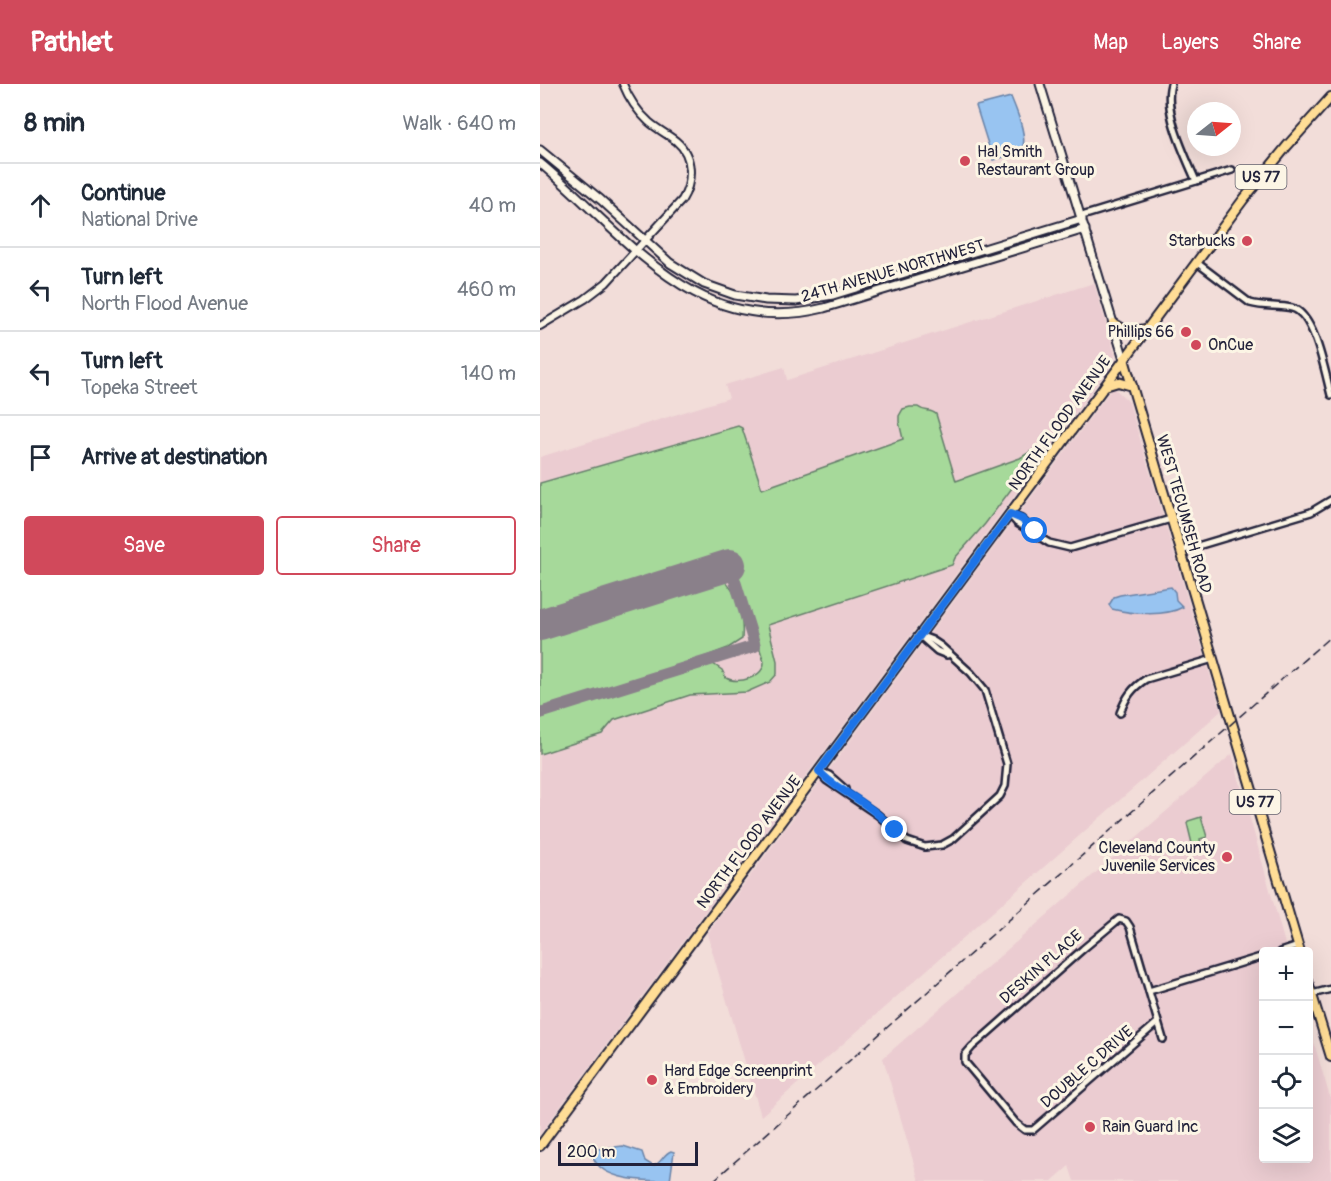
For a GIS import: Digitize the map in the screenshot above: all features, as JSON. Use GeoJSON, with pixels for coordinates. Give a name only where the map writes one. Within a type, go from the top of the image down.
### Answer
{"type":"FeatureCollection","features":[{"type":"Feature","properties":{"kind":"main road","name":"WEST TECUMSEH ROAD"},"geometry":{"type":"LineString","coordinates":[[1040,84],[1298,947]]}},
{"type":"Feature","properties":{"kind":"main road","name":"NORTH FLOOD AVENUE"},"geometry":{"type":"LineString","coordinates":[[540,1146],[1196,262],[1261,178],[1331,97]]}},
{"type":"Feature","properties":{"kind":"main road","name":"24TH AVENUE NORTHWEST"},"geometry":{"type":"LineString","coordinates":[[540,150],[601,200],[679,270],[714,288],[747,298],[796,301],[833,295],[1082,218]]}},
{"type":"Feature","properties":{"kind":"main road","name":"24TH AVENUE NORTHWEST"},"geometry":{"type":"LineString","coordinates":[[540,162],[636,250],[675,282],[714,303],[751,311],[788,313],[815,310],[1085,229]]}},
{"type":"Feature","properties":{"kind":"main road"},"geometry":{"type":"LineString","coordinates":[[571,190],[601,200]]}},
{"type":"Feature","properties":{"kind":"main road"},"geometry":{"type":"LineString","coordinates":[[1113,323],[1129,333],[1146,329]]}},
{"type":"Feature","properties":{"kind":"main road"},"geometry":{"type":"LineString","coordinates":[[1104,386],[1118,382],[1132,386]]}},
{"type":"Feature","properties":{"kind":"main road"},"geometry":{"type":"LineString","coordinates":[[1313,997],[1331,1057]]}},
{"type":"Feature","properties":{"kind":"street"},"geometry":{"type":"LineString","coordinates":[[540,326],[585,299],[606,283],[682,200],[689,186],[688,159],[682,148],[643,116],[632,102],[623,84]]}},
{"type":"Feature","properties":{"kind":"street"},"geometry":{"type":"LineString","coordinates":[[1171,84],[1168,95],[1172,115],[1196,181]]}},
{"type":"Feature","properties":{"kind":"street","name":"24TH AVENUE NORTHWEST"},"geometry":{"type":"LineString","coordinates":[[1082,218],[1232,170]]}},
{"type":"Feature","properties":{"kind":"street"},"geometry":{"type":"LineString","coordinates":[[1196,262],[1250,303],[1290,308],[1301,313],[1309,324],[1331,395]]}},
{"type":"Feature","properties":{"kind":"street"},"geometry":{"type":"LineString","coordinates":[[1181,550],[1311,512],[1331,500]]}},
{"type":"Feature","properties":{"kind":"street"},"geometry":{"type":"LineString","coordinates":[[1010,514],[1017,524],[1043,539],[1062,547],[1074,548],[1172,519]]}},
{"type":"Feature","properties":{"kind":"street"},"geometry":{"type":"LineString","coordinates":[[819,771],[829,775],[903,838],[919,846],[931,848],[953,839],[1000,796],[1005,786],[1007,769],[985,690],[971,673],[952,658],[937,651],[919,635]]}},
{"type":"Feature","properties":{"kind":"street"},"geometry":{"type":"LineString","coordinates":[[1120,712],[1128,694],[1146,679],[1213,658]]}},
{"type":"Feature","properties":{"kind":"street","name":"DESKIN PLACE"},"geometry":{"type":"LineString","coordinates":[[1033,1130],[1027,1131],[1016,1123],[968,1068],[964,1059],[968,1050],[1117,920],[1123,920],[1128,924],[1163,1039]]}},
{"type":"Feature","properties":{"kind":"street"},"geometry":{"type":"LineString","coordinates":[[1149,991],[1259,958]]}},
{"type":"Feature","properties":{"kind":"street"},"geometry":{"type":"LineString","coordinates":[[1313,994],[1331,989]]}},
{"type":"Feature","properties":{"kind":"street","name":"DOUBLE C DRIVE"},"geometry":{"type":"LineString","coordinates":[[1033,1130],[1158,1022]]}},
{"type":"Feature","properties":{"kind":"shaded area"},"geometry":{"type":"Polygon","coordinates":[[[1094,283],[1115,354],[1114,361],[540,1134],[540,457],[729,398],[725,385],[784,367],[787,380],[1094,283]]]}},
{"type":"Feature","properties":{"kind":"shaded area"},"geometry":{"type":"Polygon","coordinates":[[[1113,387],[1129,402],[1221,711],[761,1116],[707,934],[1113,387]]]}},
{"type":"Feature","properties":{"kind":"shaded area"},"geometry":{"type":"Polygon","coordinates":[[[1232,754],[1286,947],[1259,947],[1259,1163],[1313,1163],[1313,1040],[1331,1101],[1331,1181],[1074,1181],[1069,1166],[1052,1181],[919,1181],[883,1058],[1232,754]]]}},
{"type":"Feature","properties":{"kind":"green space"},"geometry":{"type":"Polygon","coordinates":[[[918,407],[936,414],[956,481],[1020,458],[1035,449],[1039,452],[985,524],[955,558],[952,565],[768,625],[777,661],[777,674],[770,682],[747,692],[690,695],[614,720],[602,734],[540,754],[540,717],[713,664],[722,670],[726,678],[743,680],[760,672],[764,662],[730,554],[540,613],[540,483],[738,426],[742,428],[762,489],[903,439],[899,416],[903,409],[918,407]]]}},
{"type":"Feature","properties":{"kind":"green space"},"geometry":{"type":"Polygon","coordinates":[[[722,579],[732,590],[739,606],[742,639],[728,648],[696,660],[540,709],[540,636],[722,579]]]}},
{"type":"Feature","properties":{"kind":"green space"},"geometry":{"type":"Polygon","coordinates":[[[1201,817],[1207,837],[1200,839],[1202,849],[1194,852],[1187,823],[1201,817]]]}},
{"type":"Feature","properties":{"kind":"water"},"geometry":{"type":"Polygon","coordinates":[[[1011,97],[1021,124],[1023,147],[1014,154],[993,160],[976,106],[1011,97]]]}},
{"type":"Feature","properties":{"kind":"water"},"geometry":{"type":"Polygon","coordinates":[[[1171,587],[1175,592],[1176,600],[1183,607],[1176,610],[1139,613],[1112,609],[1109,605],[1114,597],[1120,595],[1171,587]]]}},
{"type":"Feature","properties":{"kind":"water"},"geometry":{"type":"Polygon","coordinates":[[[623,1146],[642,1152],[645,1161],[653,1166],[668,1152],[674,1152],[670,1181],[637,1180],[615,1175],[605,1171],[593,1157],[597,1149],[623,1146]]]}},
{"type":"Feature","properties":{"kind":"taxiway"},"geometry":{"type":"LineString","coordinates":[[540,713],[755,646],[730,565]]}},
{"type":"Feature","properties":{"kind":"runway"},"geometry":{"type":"LineString","coordinates":[[540,625],[730,565]]}},
{"type":"Feature","properties":{"kind":"railway"},"geometry":{"type":"LineString","coordinates":[[713,1181],[1331,636]]}},
{"type":"Feature","properties":{"kind":"place","name":"Hal Smith Restaurant Group"},"geometry":{"type":"Point","coordinates":[965,161]}},
{"type":"Feature","properties":{"kind":"place","name":"Starbucks"},"geometry":{"type":"Point","coordinates":[1247,241]}},
{"type":"Feature","properties":{"kind":"place","name":"Phillips 66"},"geometry":{"type":"Point","coordinates":[1186,332]}},
{"type":"Feature","properties":{"kind":"place","name":"OnCue"},"geometry":{"type":"Point","coordinates":[1196,345]}},
{"type":"Feature","properties":{"kind":"place","name":"Cleveland County Juvenile Services"},"geometry":{"type":"Point","coordinates":[1227,857]}},
{"type":"Feature","properties":{"kind":"place","name":"Hard Edge Screenprint & Embroidery"},"geometry":{"type":"Point","coordinates":[652,1080]}},
{"type":"Feature","properties":{"kind":"place","name":"Rain Guard Inc"},"geometry":{"type":"Point","coordinates":[1090,1127]}},
{"type":"Feature","properties":{"kind":"route"},"geometry":{"type":"LineString","coordinates":[[895,830],[851,795],[826,780],[819,771],[1010,514],[1022,519],[1035,531]]}}]}
